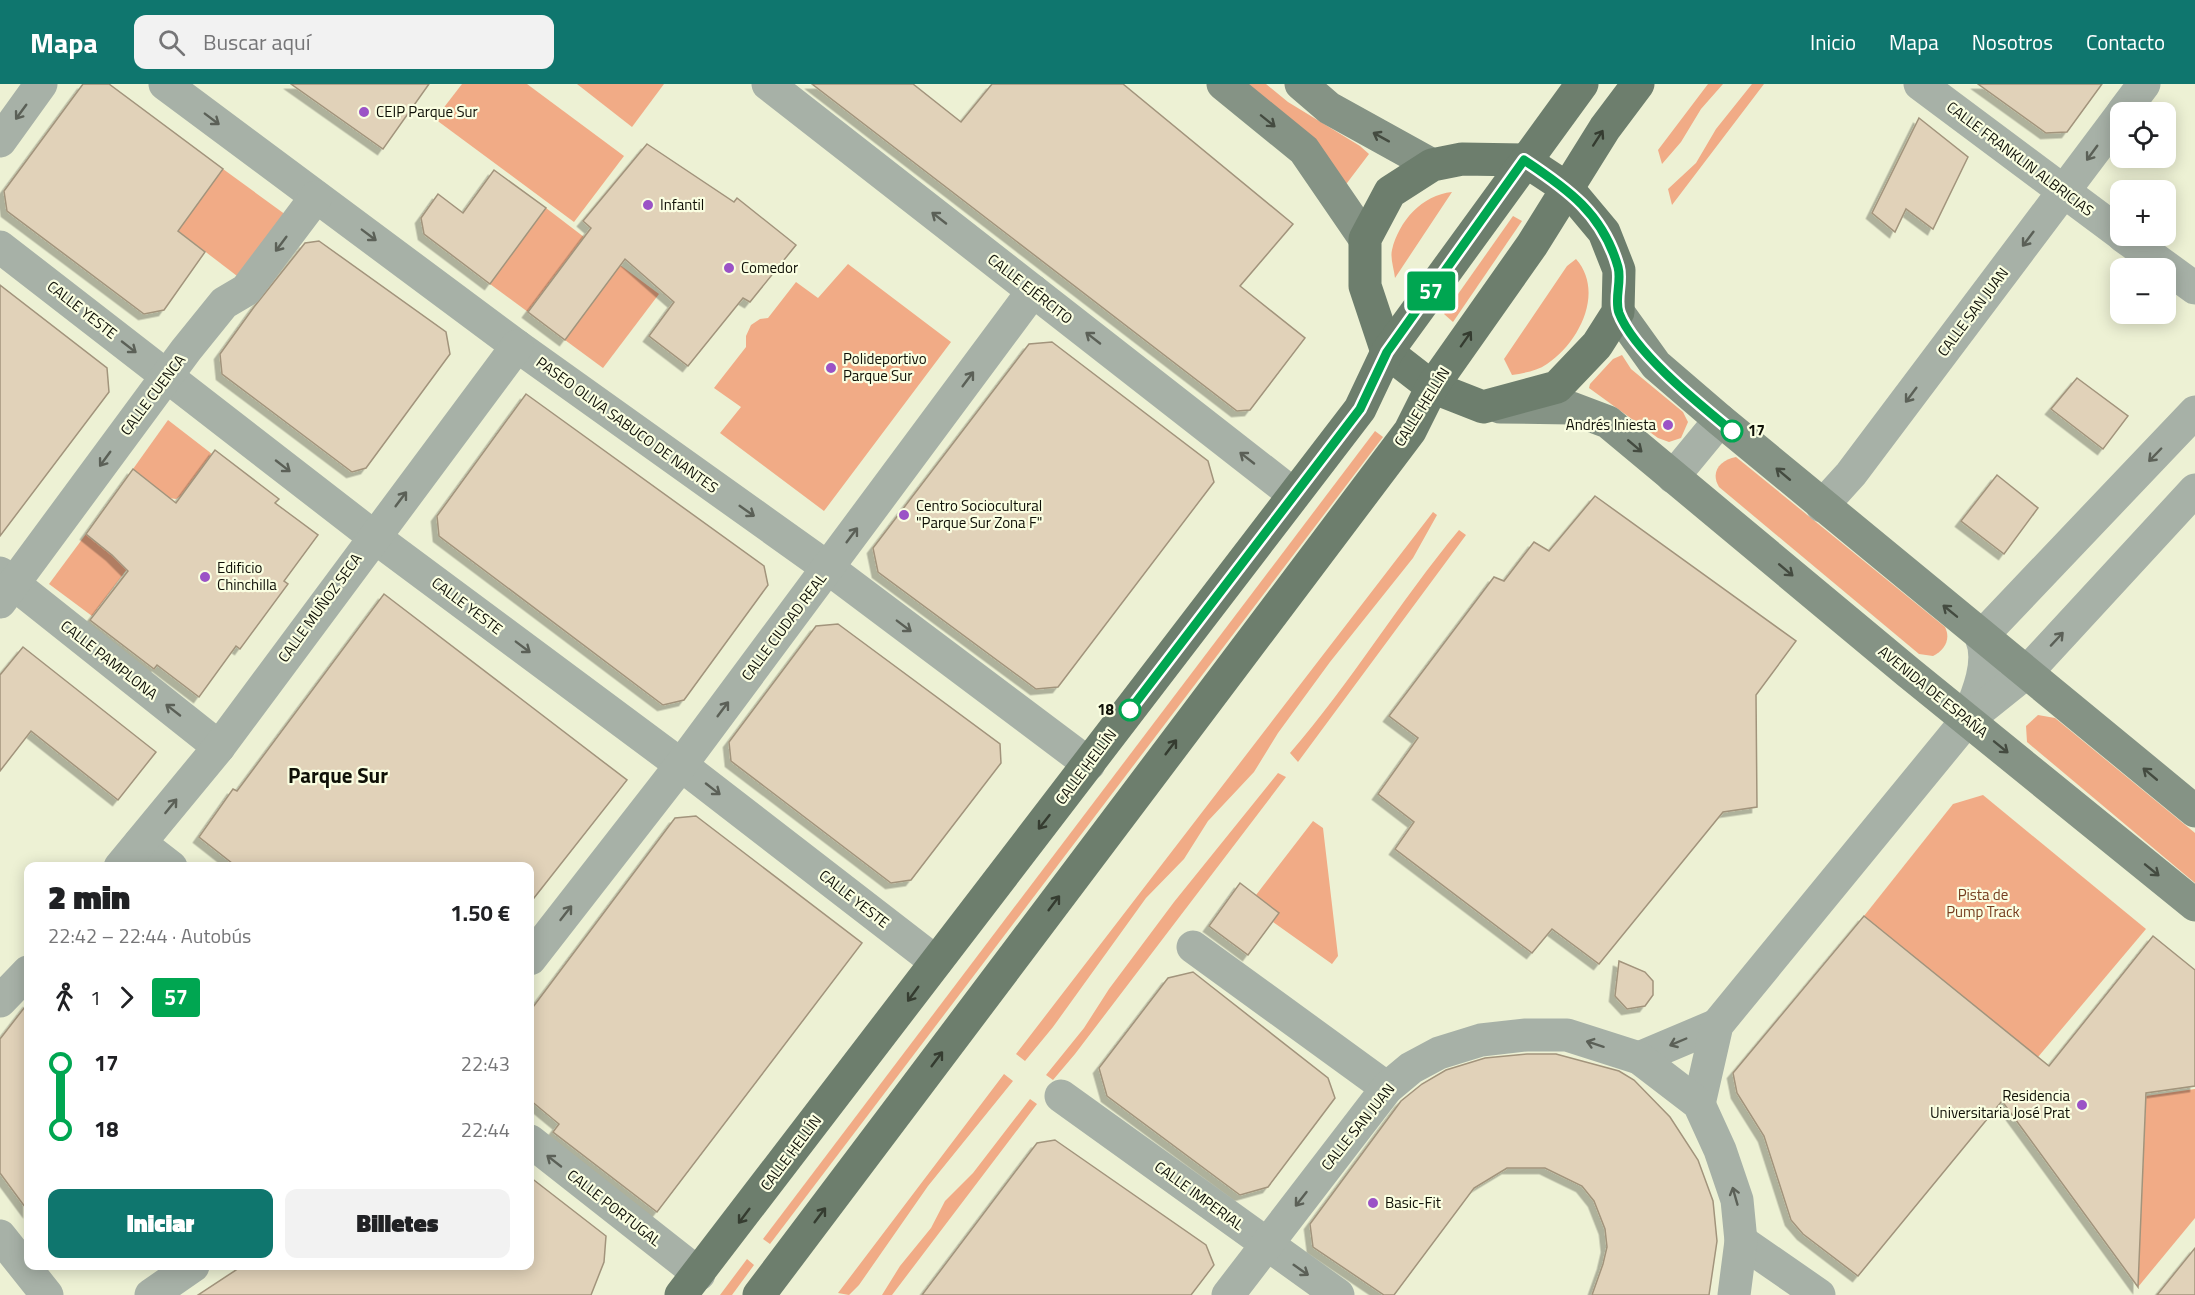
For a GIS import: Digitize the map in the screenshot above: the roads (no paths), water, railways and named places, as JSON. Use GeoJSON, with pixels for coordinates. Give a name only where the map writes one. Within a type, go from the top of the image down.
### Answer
{"type":"FeatureCollection","features":[{"type":"Feature","properties":{"kind":"main road"},"geometry":{"type":"LineString","coordinates":[[1223,84],[1304,150],[1365,239]]}},
{"type":"Feature","properties":{"kind":"main road"},"geometry":{"type":"LineString","coordinates":[[1301,84],[1329,108],[1432,165]]}},
{"type":"Feature","properties":{"kind":"main road","name":"CALLE HELLÍN"},"geometry":{"type":"LineString","coordinates":[[690,1285],[1360,409],[1387,352],[1524,160],[1582,84]]}},
{"type":"Feature","properties":{"kind":"main road","name":"CALLE HELLÍN"},"geometry":{"type":"LineString","coordinates":[[759,1295],[1401,443],[1432,387],[1568,189],[1587,153],[1638,84]]}},
{"type":"Feature","properties":{"kind":"main road"},"geometry":{"type":"LineString","coordinates":[[1387,352],[1365,286],[1365,239],[1390,192],[1432,165],[1462,159],[1524,160],[1568,189],[1604,232],[1619,270],[1618,312],[1597,345],[1557,387],[1484,407]]}},
{"type":"Feature","properties":{"kind":"main road"},"geometry":{"type":"LineString","coordinates":[[1618,312],[1651,359],[1719,420],[2195,812]]}},
{"type":"Feature","properties":{"kind":"main road","name":"AVENIDA DE ESPAÑA"},"geometry":{"type":"LineString","coordinates":[[1387,352],[1432,387],[1484,407],[1571,408],[1608,422],[1967,720],[2195,905]]}},
{"type":"Feature","properties":{"kind":"street"},"geometry":{"type":"LineString","coordinates":[[0,141],[41,84]]}},
{"type":"Feature","properties":{"kind":"street","name":"PASEO OLIVA SABUCO DE NANTES"},"geometry":{"type":"LineString","coordinates":[[165,84],[517,346],[828,568],[1089,764]]}},
{"type":"Feature","properties":{"kind":"street","name":"CALLE EJÉRCITO"},"geometry":{"type":"LineString","coordinates":[[768,84],[1293,494]]}},
{"type":"Feature","properties":{"kind":"street","name":"CALLE FRANKLIN ALBRICIAS"},"geometry":{"type":"LineString","coordinates":[[1920,84],[2110,226]]}},
{"type":"Feature","properties":{"kind":"street","name":"CALLE SAN JUAN"},"geometry":{"type":"LineString","coordinates":[[2131,102],[2144,84]]}},
{"type":"Feature","properties":{"kind":"street","name":"CALLE SAN JUAN"},"geometry":{"type":"LineString","coordinates":[[1822,506],[1851,474],[2110,130]]}},
{"type":"Feature","properties":{"kind":"street","name":"CALLE CUENCA"},"geometry":{"type":"LineString","coordinates":[[5,587],[224,303],[246,290],[316,197]]}},
{"type":"Feature","properties":{"kind":"street","name":"CALLE YESTE"},"geometry":{"type":"LineString","coordinates":[[0,246],[373,536],[681,765],[936,962]]}},
{"type":"Feature","properties":{"kind":"street","name":"CALLE FRANKLIN ALBRICIAS"},"geometry":{"type":"LineString","coordinates":[[2137,246],[2195,288]]}},
{"type":"Feature","properties":{"kind":"street","name":"CALLE CIUDAD REAL"},"geometry":{"type":"LineString","coordinates":[[534,954],[681,765],[1033,291]]}},
{"type":"Feature","properties":{"kind":"street","name":"CALLE MUÑOZ SECA"},"geometry":{"type":"LineString","coordinates":[[130,855],[219,747],[373,536],[517,346]]}},
{"type":"Feature","properties":{"kind":"street"},"geometry":{"type":"LineString","coordinates":[[1967,720],[1978,693],[1984,664],[1985,645],[1981,637],[2195,412]]}},
{"type":"Feature","properties":{"kind":"street"},"geometry":{"type":"LineString","coordinates":[[1673,477],[1719,420]]}},
{"type":"Feature","properties":{"kind":"street"},"geometry":{"type":"LineString","coordinates":[[1734,1295],[1742,1241],[1737,1200],[1720,1150],[1699,1104],[1717,1025],[1967,720],[2027,672],[2195,490]]}},
{"type":"Feature","properties":{"kind":"street","name":"CALLE PAMPLONA"},"geometry":{"type":"LineString","coordinates":[[5,587],[219,747]]}},
{"type":"Feature","properties":{"kind":"street"},"geometry":{"type":"LineString","coordinates":[[130,855],[154,862]]}},
{"type":"Feature","properties":{"kind":"street"},"geometry":{"type":"LineString","coordinates":[[1193,947],[1387,1088]]}},
{"type":"Feature","properties":{"kind":"street"},"geometry":{"type":"LineString","coordinates":[[0,1001],[24,976]]}},
{"type":"Feature","properties":{"kind":"street"},"geometry":{"type":"LineString","coordinates":[[1639,1058],[1717,1025]]}},
{"type":"Feature","properties":{"kind":"street","name":"CALLE SAN JUAN"},"geometry":{"type":"LineString","coordinates":[[1228,1295],[1387,1088],[1411,1068],[1440,1053],[1481,1040],[1526,1035],[1567,1035],[1639,1058],[1699,1104]]}},
{"type":"Feature","properties":{"kind":"street","name":"CALLE IMPERIAL"},"geometry":{"type":"LineString","coordinates":[[1061,1096],[1258,1254],[1338,1295]]}},
{"type":"Feature","properties":{"kind":"street","name":"CALLE PORTUGAL"},"geometry":{"type":"LineString","coordinates":[[534,1145],[690,1285]]}},
{"type":"Feature","properties":{"kind":"street"},"geometry":{"type":"LineString","coordinates":[[0,1236],[24,1267]]}},
{"type":"Feature","properties":{"kind":"street"},"geometry":{"type":"LineString","coordinates":[[1742,1241],[1819,1295]]}},
{"type":"Feature","properties":{"kind":"street"},"geometry":{"type":"LineString","coordinates":[[1258,1254],[1258,1295]]}},
{"type":"Feature","properties":{"kind":"street"},"geometry":{"type":"LineString","coordinates":[[27,1270],[46,1295]]}},
{"type":"Feature","properties":{"kind":"street"},"geometry":{"type":"LineString","coordinates":[[150,1295],[187,1270]]}},
{"type":"Feature","properties":{"kind":"place","name":"CEIP Parque Sur"},"geometry":{"type":"Point","coordinates":[364,112]}},
{"type":"Feature","properties":{"kind":"place","name":"Infantil"},"geometry":{"type":"Point","coordinates":[648,205]}},
{"type":"Feature","properties":{"kind":"place","name":"Comedor"},"geometry":{"type":"Point","coordinates":[729,268]}},
{"type":"Feature","properties":{"kind":"place","name":"Polideportivo Parque Sur"},"geometry":{"type":"Point","coordinates":[831,368]}},
{"type":"Feature","properties":{"kind":"place","name":"Andrés Iniesta"},"geometry":{"type":"Point","coordinates":[1668,425]}},
{"type":"Feature","properties":{"kind":"place","name":"17"},"geometry":{"type":"Point","coordinates":[1732,431]}},
{"type":"Feature","properties":{"kind":"place","name":"Centro Sociocultural \"Parque Sur Zona F\""},"geometry":{"type":"Point","coordinates":[904,515]}},
{"type":"Feature","properties":{"kind":"place","name":"Edificio Chinchilla"},"geometry":{"type":"Point","coordinates":[205,577]}},
{"type":"Feature","properties":{"kind":"place","name":"18"},"geometry":{"type":"Point","coordinates":[1130,710]}},
{"type":"Feature","properties":{"kind":"place","name":"Residencia Universitaria José Prat"},"geometry":{"type":"Point","coordinates":[2082,1105]}},
{"type":"Feature","properties":{"kind":"place","name":"Basic-Fit"},"geometry":{"type":"Point","coordinates":[1373,1203]}},
{"type":"Feature","properties":{"kind":"district","name":"Parque Sur"},"geometry":{"type":"Point","coordinates":[338,776]}},
{"type":"Feature","properties":{"kind":"park label","name":"Pista de Pump Track"},"geometry":{"type":"Point","coordinates":[1983,904]}}]}
